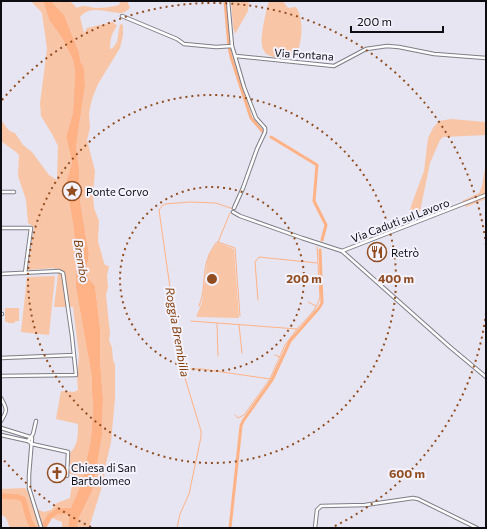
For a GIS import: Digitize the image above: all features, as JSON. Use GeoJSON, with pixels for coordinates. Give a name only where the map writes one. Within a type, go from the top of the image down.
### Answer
{"type":"FeatureCollection","features":[{"type":"Feature","properties":{"kind":"street"},"geometry":{"type":"LineString","coordinates":[[228,1],[232,46],[244,87],[256,118],[265,128],[265,132],[234,208]]}},
{"type":"Feature","properties":{"kind":"street"},"geometry":{"type":"LineString","coordinates":[[122,16],[177,38],[184,44],[226,47],[232,46]]}},
{"type":"Feature","properties":{"kind":"street","name":"Via Fontana"},"geometry":{"type":"LineString","coordinates":[[236,56],[334,66],[366,49],[387,46],[434,54],[486,58]]}},
{"type":"Feature","properties":{"kind":"street"},"geometry":{"type":"LineString","coordinates":[[1,192],[14,192]]}},
{"type":"Feature","properties":{"kind":"street","name":"Via Caduti sul Lavoro"},"geometry":{"type":"LineString","coordinates":[[486,195],[342,251],[486,377]]}},
{"type":"Feature","properties":{"kind":"street"},"geometry":{"type":"LineString","coordinates":[[233,212],[240,216],[342,251]]}},
{"type":"Feature","properties":{"kind":"street"},"geometry":{"type":"LineString","coordinates":[[1,228],[31,228],[25,273]]}},
{"type":"Feature","properties":{"kind":"street"},"geometry":{"type":"LineString","coordinates":[[1,274],[59,271],[63,273],[76,375],[1,376]]}},
{"type":"Feature","properties":{"kind":"street"},"geometry":{"type":"LineString","coordinates":[[1,358],[74,355]]}},
{"type":"Feature","properties":{"kind":"street"},"geometry":{"type":"LineString","coordinates":[[1,398],[7,413],[1,421]]}},
{"type":"Feature","properties":{"kind":"street"},"geometry":{"type":"LineString","coordinates":[[28,441],[33,434],[36,421]]}},
{"type":"Feature","properties":{"kind":"street"},"geometry":{"type":"LineString","coordinates":[[1,428],[30,437]]}},
{"type":"Feature","properties":{"kind":"street"},"geometry":{"type":"LineString","coordinates":[[1,435],[68,452],[67,476]]}},
{"type":"Feature","properties":{"kind":"street"},"geometry":{"type":"LineString","coordinates":[[30,437],[32,444],[29,488],[41,527]]}},
{"type":"Feature","properties":{"kind":"street"},"geometry":{"type":"LineString","coordinates":[[315,528],[317,510],[321,506],[365,505],[414,498],[477,528]]}},
{"type":"Feature","properties":{"kind":"shaded area"},"geometry":{"type":"Polygon","coordinates":[[[31,1],[43,1],[49,20],[62,38],[73,60],[75,73],[73,112],[66,137],[72,162],[66,183],[74,230],[76,288],[92,378],[93,410],[91,438],[82,482],[70,510],[68,528],[62,528],[62,522],[52,518],[39,528],[10,528],[6,518],[1,514],[1,489],[25,488],[33,498],[32,503],[34,508],[44,512],[51,510],[57,503],[70,498],[72,484],[76,476],[69,473],[70,453],[77,440],[78,424],[56,419],[61,391],[74,392],[78,390],[77,377],[79,355],[73,307],[54,307],[58,274],[54,268],[28,270],[34,227],[28,223],[26,200],[18,176],[19,155],[1,141],[1,119],[8,129],[15,133],[23,145],[32,152],[49,175],[57,180],[58,146],[41,116],[40,103],[47,49],[42,13],[31,1]]]}},
{"type":"Feature","properties":{"kind":"shaded area"},"geometry":{"type":"Polygon","coordinates":[[[51,1],[70,1],[77,8],[84,6],[96,8],[116,6],[119,5],[120,1],[127,1],[130,8],[121,13],[94,10],[84,13],[80,17],[84,33],[87,28],[113,22],[117,26],[111,39],[110,48],[112,49],[117,42],[120,24],[123,25],[123,35],[120,48],[98,84],[92,99],[89,113],[90,128],[87,140],[95,171],[93,195],[94,208],[99,221],[98,241],[104,263],[105,265],[109,266],[106,295],[110,334],[109,340],[115,365],[115,399],[111,442],[104,480],[89,528],[77,528],[79,518],[93,489],[102,436],[103,398],[100,361],[100,327],[95,286],[89,279],[86,272],[89,254],[80,201],[79,167],[76,147],[85,86],[83,65],[81,63],[79,52],[64,15],[51,1]]]}},
{"type":"Feature","properties":{"kind":"shaded area"},"geometry":{"type":"Polygon","coordinates":[[[231,1],[249,1],[248,11],[235,34],[233,27],[231,1]]]}},
{"type":"Feature","properties":{"kind":"shaded area"},"geometry":{"type":"Polygon","coordinates":[[[269,1],[283,1],[288,8],[296,7],[299,12],[301,35],[298,51],[290,56],[279,58],[271,56],[266,54],[262,47],[263,30],[269,1]]]}},
{"type":"Feature","properties":{"kind":"shaded area"},"geometry":{"type":"Polygon","coordinates":[[[451,119],[486,122],[486,135],[443,137],[440,140],[430,163],[419,216],[415,217],[410,213],[411,206],[424,171],[428,138],[433,128],[439,121],[451,119]]]}},
{"type":"Feature","properties":{"kind":"shaded area"},"geometry":{"type":"Polygon","coordinates":[[[486,162],[486,199],[466,207],[462,201],[479,193],[482,186],[486,162]]]}},
{"type":"Feature","properties":{"kind":"shaded area"},"geometry":{"type":"Polygon","coordinates":[[[219,243],[234,249],[239,318],[196,317],[202,302],[209,255],[216,244],[219,243]]]}},
{"type":"Feature","properties":{"kind":"shaded area"},"geometry":{"type":"Polygon","coordinates":[[[55,276],[49,335],[21,332],[27,277],[55,276]]]}},
{"type":"Feature","properties":{"kind":"shaded area"},"geometry":{"type":"Polygon","coordinates":[[[5,308],[19,308],[19,321],[15,321],[15,323],[5,322],[5,308]]]}},
{"type":"Feature","properties":{"kind":"water","name":"Brembo"},"geometry":{"type":"Polygon","coordinates":[[[43,1],[51,1],[64,15],[79,52],[84,69],[85,86],[76,147],[79,167],[80,201],[89,254],[86,272],[89,279],[95,286],[100,327],[100,361],[103,398],[102,436],[93,489],[79,518],[77,528],[68,528],[70,510],[82,482],[91,438],[93,410],[92,378],[76,288],[74,230],[66,183],[72,162],[66,137],[73,112],[75,73],[73,60],[62,38],[49,20],[43,1]]]}},
{"type":"Feature","properties":{"kind":"waterway","name":"Roggia Brembilla"},"geometry":{"type":"LineString","coordinates":[[225,1],[231,57],[251,118],[263,132]]}},
{"type":"Feature","properties":{"kind":"waterway","name":"Roggia Brembilla"},"geometry":{"type":"LineString","coordinates":[[271,137],[317,165],[314,201],[326,225],[322,240]]}},
{"type":"Feature","properties":{"kind":"waterway","name":"Roggia Brembilla"},"geometry":{"type":"LineString","coordinates":[[177,528],[180,514],[189,494],[201,431],[181,365],[159,210],[165,204],[190,202],[216,203],[233,209]]}},
{"type":"Feature","properties":{"kind":"waterway"},"geometry":{"type":"LineString","coordinates":[[230,213],[218,242],[235,248],[240,316]]}},
{"type":"Feature","properties":{"kind":"waterway"},"geometry":{"type":"LineString","coordinates":[[199,306],[202,298],[207,259],[218,242]]}},
{"type":"Feature","properties":{"kind":"waterway","name":"Roggia Brembilla"},"geometry":{"type":"LineString","coordinates":[[297,329],[319,302],[317,247]]}},
{"type":"Feature","properties":{"kind":"waterway","name":"Roggia Brembilla"},"geometry":{"type":"LineString","coordinates":[[230,528],[241,426],[272,380],[290,341],[322,303],[320,250]]}},
{"type":"Feature","properties":{"kind":"waterway"},"geometry":{"type":"LineString","coordinates":[[258,300],[255,262],[259,257],[317,263]]}},
{"type":"Feature","properties":{"kind":"waterway"},"geometry":{"type":"LineString","coordinates":[[308,302],[316,306]]}},
{"type":"Feature","properties":{"kind":"waterway","name":"Roggia Brembilla"},"geometry":{"type":"LineString","coordinates":[[191,321],[297,329],[285,345],[270,379],[244,415],[238,418],[235,415]]}},
{"type":"Feature","properties":{"kind":"waterway"},"geometry":{"type":"LineString","coordinates":[[217,324],[218,356]]}},
{"type":"Feature","properties":{"kind":"waterway"},"geometry":{"type":"LineString","coordinates":[[239,325],[242,353]]}},
{"type":"Feature","properties":{"kind":"waterway"},"geometry":{"type":"LineString","coordinates":[[275,355],[280,357]]}},
{"type":"Feature","properties":{"kind":"waterway"},"geometry":{"type":"LineString","coordinates":[[187,369],[202,369],[270,379]]}},
{"type":"Feature","properties":{"kind":"waterway"},"geometry":{"type":"LineString","coordinates":[[1,496],[18,497],[23,499],[28,518],[34,528]]}},
{"type":"Feature","properties":{"kind":"waterway"},"geometry":{"type":"LineString","coordinates":[[43,528],[50,516],[58,511],[76,511]]}},
{"type":"Feature","properties":{"kind":"place","name":"Ponte Corvo"},"geometry":{"type":"Point","coordinates":[72,191]}},
{"type":"Feature","properties":{"kind":"place","name":"Retrò"},"geometry":{"type":"Point","coordinates":[377,252]}},
{"type":"Feature","properties":{"kind":"place","name":"Chiesa di San Bartolomeo"},"geometry":{"type":"Point","coordinates":[57,473]}}]}
